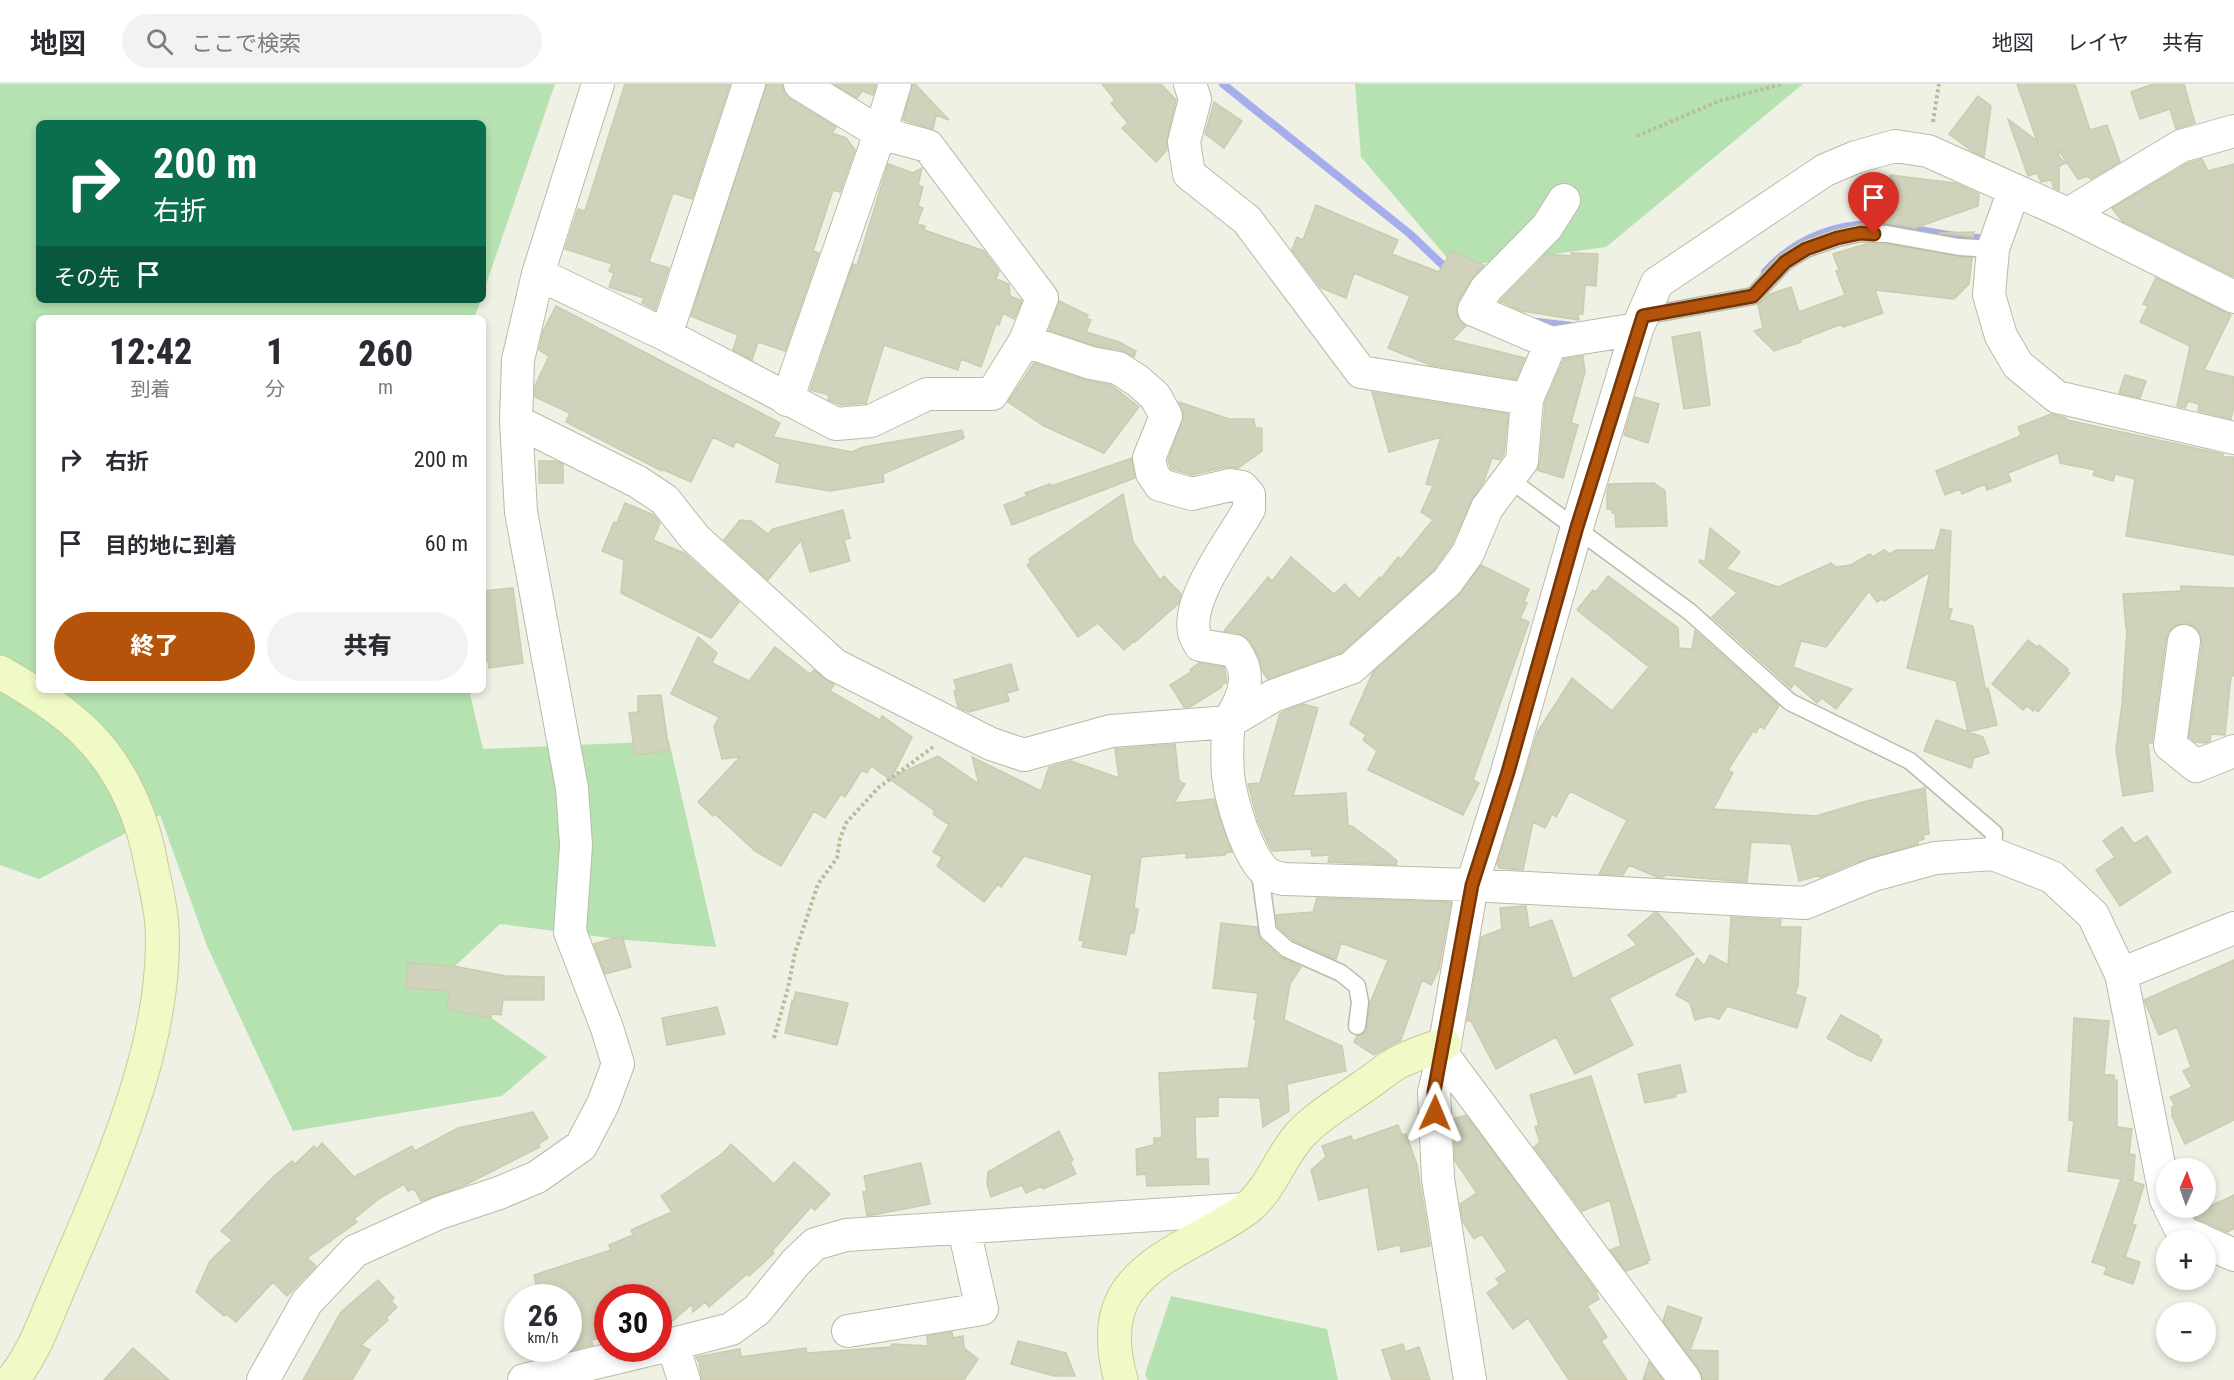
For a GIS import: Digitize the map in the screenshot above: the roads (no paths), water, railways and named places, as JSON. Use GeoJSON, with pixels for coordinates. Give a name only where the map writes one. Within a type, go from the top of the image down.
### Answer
{"type":"FeatureCollection","features":[{"type":"Feature","properties":{"kind":"street"},"geometry":{"type":"LineString","coordinates":[[263,1380],[307,1302],[355,1251],[439,1213],[499,1193],[537,1177],[581,1146],[603,1104],[618,1064],[607,1028],[570,933],[576,845],[572,788],[521,512],[516,422],[518,360],[538,274],[598,84]]}},
{"type":"Feature","properties":{"kind":"street"},"geometry":{"type":"LineString","coordinates":[[666,335],[749,84]]}},
{"type":"Feature","properties":{"kind":"street"},"geometry":{"type":"LineString","coordinates":[[538,274],[666,335],[836,424],[871,421],[927,394],[992,394],[1024,340],[1042,298],[928,146],[880,133],[800,84]]}},
{"type":"Feature","properties":{"kind":"street"},"geometry":{"type":"LineString","coordinates":[[787,400],[895,84]]}},
{"type":"Feature","properties":{"kind":"street"},"geometry":{"type":"LineString","coordinates":[[1190,84],[1195,99],[1184,142],[1189,174],[1247,220],[1361,372],[1527,399]]}},
{"type":"Feature","properties":{"kind":"street"},"geometry":{"type":"LineString","coordinates":[[2068,214],[2181,146],[2234,131]]}},
{"type":"Feature","properties":{"kind":"street"},"geometry":{"type":"LineString","coordinates":[[1470,1380],[1438,1179],[1434,1092],[1472,885],[1508,772],[1577,527],[1640,323],[1658,283],[1825,170],[1856,157],[1894,146],[1928,150],[2068,214],[2234,297]]}},
{"type":"Feature","properties":{"kind":"street"},"geometry":{"type":"LineString","coordinates":[[2014,189],[1993,249],[1989,295],[2001,336],[2018,364],[2057,397],[2234,438]]}},
{"type":"Feature","properties":{"kind":"street"},"geometry":{"type":"LineString","coordinates":[[1564,200],[1547,227],[1486,289],[1474,310],[1551,343],[1640,323]]}},
{"type":"Feature","properties":{"kind":"street"},"geometry":{"type":"LineString","coordinates":[[1024,340],[1091,363],[1118,368],[1155,396],[1166,416],[1149,458],[1152,473],[1160,485],[1192,494],[1230,485],[1242,488],[1249,495],[1249,509],[1202,589],[1194,611],[1194,632],[1200,645],[1235,651],[1243,662],[1245,678],[1243,696],[1229,722],[1228,776],[1236,809],[1250,848],[1259,864],[1269,875],[1284,879],[1472,885],[1805,903],[1873,875],[1935,858],[1993,854],[2052,877],[2093,915],[2121,974],[2158,1158]]}},
{"type":"Feature","properties":{"kind":"street"},"geometry":{"type":"LineString","coordinates":[[516,422],[638,482],[665,500],[695,538],[835,665],[991,744],[1024,755],[1111,731],[1229,722],[1273,696],[1351,668],[1447,582],[1468,553],[1488,508],[1522,461],[1527,399],[1551,343]]}},
{"type":"Feature","properties":{"kind":"street"},"geometry":{"type":"LineString","coordinates":[[2184,641],[2170,745],[2196,766],[2234,751]]}},
{"type":"Feature","properties":{"kind":"street"},"geometry":{"type":"LineString","coordinates":[[0,672],[79,726],[100,750],[122,782],[145,836],[162,927],[162,959],[157,997],[135,1097],[116,1155],[34,1348],[12,1380]]}},
{"type":"Feature","properties":{"kind":"street"},"geometry":{"type":"LineString","coordinates":[[2121,974],[2234,928]]}},
{"type":"Feature","properties":{"kind":"street"},"geometry":{"type":"LineString","coordinates":[[1121,1380],[1114,1346],[1119,1312],[1126,1293],[1149,1269],[1247,1209],[1265,1189],[1299,1136],[1325,1114],[1397,1063],[1443,1049]]}},
{"type":"Feature","properties":{"kind":"street"},"geometry":{"type":"LineString","coordinates":[[1443,1049],[1685,1380]]}},
{"type":"Feature","properties":{"kind":"street"},"geometry":{"type":"LineString","coordinates":[[672,1345],[731,1329],[757,1310],[796,1262],[815,1244],[846,1235],[1247,1209]]}},
{"type":"Feature","properties":{"kind":"street"},"geometry":{"type":"LineString","coordinates":[[848,1331],[982,1309],[964,1229]]}},
{"type":"Feature","properties":{"kind":"street"},"geometry":{"type":"LineString","coordinates":[[2216,1247],[2234,1255]]}},
{"type":"Feature","properties":{"kind":"street"},"geometry":{"type":"LineString","coordinates":[[672,1361],[684,1380]]}},
{"type":"Feature","properties":{"kind":"street"},"geometry":{"type":"LineString","coordinates":[[524,1380],[600,1362]]}},
{"type":"Feature","properties":{"kind":"lane"},"geometry":{"type":"LineString","coordinates":[[1640,323],[1753,296],[1785,262],[1806,249],[1837,238],[1861,233],[1887,234],[1993,249]]}},
{"type":"Feature","properties":{"kind":"lane"},"geometry":{"type":"LineString","coordinates":[[1509,479],[1690,612],[1790,702],[1910,761],[1994,833],[1993,854]]}},
{"type":"Feature","properties":{"kind":"lane"},"geometry":{"type":"LineString","coordinates":[[1259,864],[1269,932],[1287,949],[1341,973],[1357,986],[1360,1002],[1358,1026]]}},
{"type":"Feature","properties":{"kind":"waterway"},"geometry":{"type":"LineString","coordinates":[[1223,84],[1410,234],[1449,271]]}},
{"type":"Feature","properties":{"kind":"waterway"},"geometry":{"type":"LineString","coordinates":[[1765,272],[1777,260],[1805,241],[1852,225],[1886,225],[1979,238]]}},
{"type":"Feature","properties":{"kind":"waterway"},"geometry":{"type":"LineString","coordinates":[[1537,322],[1572,326]]}}]}
